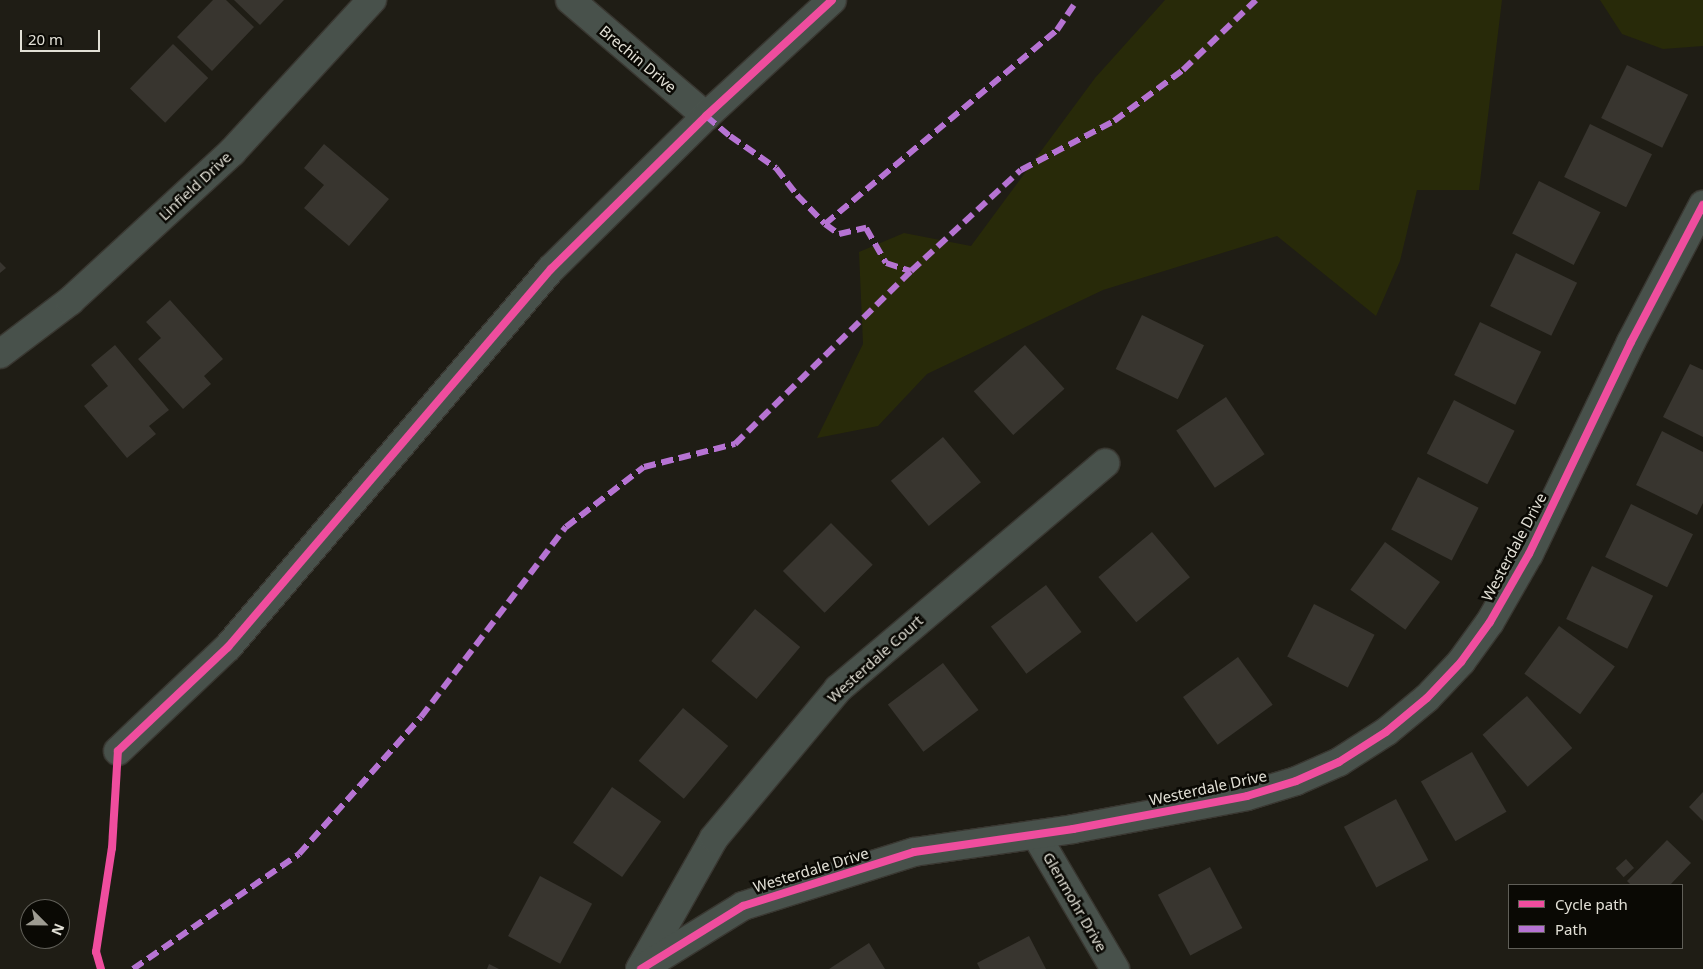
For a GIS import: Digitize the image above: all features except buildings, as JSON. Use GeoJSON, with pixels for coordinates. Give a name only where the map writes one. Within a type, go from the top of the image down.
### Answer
{"type":"FeatureCollection","features":[{"type":"Feature","properties":{"kind":"street","name":"Linfield Drive"},"geometry":{"type":"LineString","coordinates":[[0,354],[70,302],[232,152],[372,0]]}},
{"type":"Feature","properties":{"kind":"street","name":"Brechin Drive"},"geometry":{"type":"LineString","coordinates":[[570,0],[706,116]]}},
{"type":"Feature","properties":{"kind":"street"},"geometry":{"type":"LineString","coordinates":[[118,751],[228,647],[551,269],[706,116],[832,0]]}},
{"type":"Feature","properties":{"kind":"street","name":"Westerdale Drive"},"geometry":{"type":"LineString","coordinates":[[640,969],[743,906],[914,852],[1036,835],[1247,796],[1296,780],[1339,762],[1386,732],[1426,698],[1461,662],[1490,622],[1529,554],[1631,342],[1703,205]]}},
{"type":"Feature","properties":{"kind":"street","name":"Westerdale Court"},"geometry":{"type":"LineString","coordinates":[[640,969],[714,838],[838,689],[1105,464]]}},
{"type":"Feature","properties":{"kind":"street","name":"Glenmohr Drive"},"geometry":{"type":"LineString","coordinates":[[1036,835],[1114,969]]}},
{"type":"Feature","properties":{"kind":"green space"},"geometry":{"type":"Polygon","coordinates":[[[1165,0],[1502,0],[1479,190],[1417,190],[1400,261],[1376,316],[1277,236],[1103,290],[927,374],[878,426],[817,438],[863,344],[859,252],[904,233],[971,246],[1095,78],[1165,0]]]}},
{"type":"Feature","properties":{"kind":"green space"},"geometry":{"type":"Polygon","coordinates":[[[1600,0],[1703,0],[1703,46],[1663,49],[1622,34],[1600,0]]]}},
{"type":"Feature","properties":{"kind":"marked path"},"geometry":{"type":"LineString","coordinates":[[706,116],[730,136],[776,168],[797,195],[825,224],[1057,30],[1077,0]]}},
{"type":"Feature","properties":{"kind":"marked path"},"geometry":{"type":"LineString","coordinates":[[133,969],[299,854],[421,717],[566,527],[644,467],[735,444],[911,271],[1021,170],[1114,121],[1183,70],[1256,0]]}},
{"type":"Feature","properties":{"kind":"marked path"},"geometry":{"type":"LineString","coordinates":[[825,224],[839,234],[866,228],[886,263],[911,271]]}},
{"type":"Feature","properties":{"kind":"cycle path"},"geometry":{"type":"LineString","coordinates":[[101,969],[96,952],[112,848],[118,751],[228,647],[551,269],[706,116],[832,0]]}},
{"type":"Feature","properties":{"kind":"cycle path"},"geometry":{"type":"LineString","coordinates":[[641,969],[743,906],[914,852],[1073,829],[1247,796],[1296,781],[1339,762],[1386,732],[1427,698],[1461,662],[1490,622],[1529,554],[1631,342],[1703,205]]}}]}
